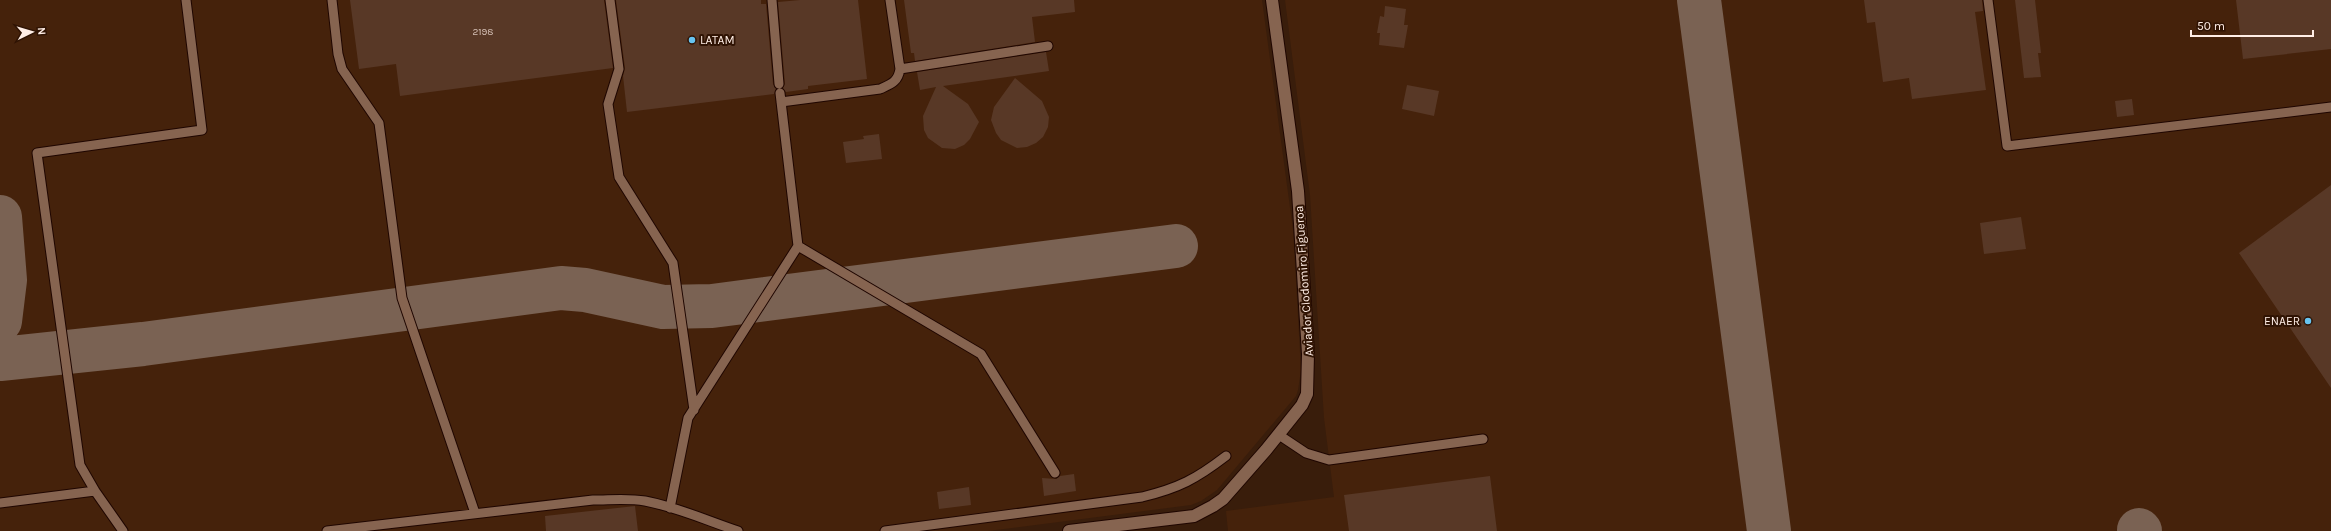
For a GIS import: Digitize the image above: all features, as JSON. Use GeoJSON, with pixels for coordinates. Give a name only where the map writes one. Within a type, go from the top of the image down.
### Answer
{"type":"FeatureCollection","features":[{"type":"Feature","properties":{"kind":"street","name":"Aviador Clodomiro Figueroa"},"geometry":{"type":"LineString","coordinates":[[1069,531],[1194,516],[1213,506],[1223,499],[1279,435],[1302,405],[1307,394],[1309,374],[1298,191],[1272,0]]}},
{"type":"Feature","properties":{"kind":"lane"},"geometry":{"type":"LineString","coordinates":[[123,531],[95,491],[80,465],[37,153],[202,130],[186,0]]}},
{"type":"Feature","properties":{"kind":"lane"},"geometry":{"type":"LineString","coordinates":[[332,0],[338,54],[342,68],[379,123],[402,298],[476,513]]}},
{"type":"Feature","properties":{"kind":"lane"},"geometry":{"type":"LineString","coordinates":[[610,0],[619,69],[608,104],[619,177],[673,263],[694,410]]}},
{"type":"Feature","properties":{"kind":"lane"},"geometry":{"type":"LineString","coordinates":[[670,508],[688,418],[798,246],[780,93],[772,0]]}},
{"type":"Feature","properties":{"kind":"lane"},"geometry":{"type":"LineString","coordinates":[[780,93],[880,89],[894,83],[898,78],[900,69],[890,0]]}},
{"type":"Feature","properties":{"kind":"lane"},"geometry":{"type":"LineString","coordinates":[[1988,0],[2007,146],[2331,107]]}},
{"type":"Feature","properties":{"kind":"lane"},"geometry":{"type":"LineString","coordinates":[[900,69],[1048,46]]}},
{"type":"Feature","properties":{"kind":"lane"},"geometry":{"type":"LineString","coordinates":[[798,246],[981,354],[1055,472]]}},
{"type":"Feature","properties":{"kind":"lane"},"geometry":{"type":"LineString","coordinates":[[1279,435],[1306,453],[1329,460],[1484,439]]}},
{"type":"Feature","properties":{"kind":"lane"},"geometry":{"type":"LineString","coordinates":[[885,531],[1142,497],[1172,490],[1193,480],[1226,456]]}},
{"type":"Feature","properties":{"kind":"lane"},"geometry":{"type":"LineString","coordinates":[[0,503],[95,491]]}},
{"type":"Feature","properties":{"kind":"lane"},"geometry":{"type":"LineString","coordinates":[[327,531],[593,500],[645,501],[738,531]]}},
{"type":"Feature","properties":{"kind":"shaded area"},"geometry":{"type":"Polygon","coordinates":[[[0,0],[1262,0],[1293,230],[1301,370],[1298,390],[1296,396],[1217,490],[1201,501],[1191,505],[988,531],[0,531],[0,0]]]}},
{"type":"Feature","properties":{"kind":"shaded area"},"geometry":{"type":"Polygon","coordinates":[[[1285,0],[2331,0],[2331,531],[1228,531],[1226,511],[1334,497],[1324,418],[1310,195],[1285,0]]]}},
{"type":"Feature","properties":{"kind":"building"},"geometry":{"type":"Polygon","coordinates":[[[350,0],[604,0],[613,68],[400,96],[396,64],[359,69],[350,0]]]}},
{"type":"Feature","properties":{"kind":"building","name":"LATAM"},"geometry":{"type":"Polygon","coordinates":[[[616,0],[761,0],[761,4],[766,4],[773,84],[776,89],[774,94],[627,112],[623,76],[625,68],[616,0]]]}},
{"type":"Feature","properties":{"kind":"building"},"geometry":{"type":"Polygon","coordinates":[[[800,0],[858,0],[867,79],[808,86],[808,89],[786,92],[783,88],[785,84],[778,2],[800,0]]]}},
{"type":"Feature","properties":{"kind":"building"},"geometry":{"type":"Polygon","coordinates":[[[904,0],[1074,0],[1075,12],[1032,17],[1035,42],[915,61],[914,53],[911,53],[904,0]]]}},
{"type":"Feature","properties":{"kind":"building"},"geometry":{"type":"Polygon","coordinates":[[[1864,0],[1982,0],[1983,11],[1975,12],[1986,90],[1912,99],[1909,78],[1883,82],[1875,22],[1867,23],[1864,0]]]}},
{"type":"Feature","properties":{"kind":"building"},"geometry":{"type":"Polygon","coordinates":[[[2015,0],[2035,0],[2041,53],[2038,53],[2041,77],[2024,78],[2015,0]]]}},
{"type":"Feature","properties":{"kind":"building"},"geometry":{"type":"Polygon","coordinates":[[[2236,0],[2331,0],[2331,49],[2243,59],[2236,0]]]}},
{"type":"Feature","properties":{"kind":"building"},"geometry":{"type":"Polygon","coordinates":[[[1385,6],[1406,9],[1404,25],[1408,25],[1404,48],[1379,45],[1380,33],[1377,33],[1380,16],[1384,17],[1385,6]]]}},
{"type":"Feature","properties":{"kind":"building"},"geometry":{"type":"Polygon","coordinates":[[[1046,52],[1049,71],[943,86],[968,104],[979,122],[970,139],[964,145],[955,149],[942,148],[928,138],[924,130],[923,116],[936,87],[920,90],[917,72],[1046,52]]]}},
{"type":"Feature","properties":{"kind":"building"},"geometry":{"type":"Polygon","coordinates":[[[1015,78],[1042,101],[1049,117],[1048,127],[1043,137],[1036,143],[1027,147],[1017,148],[1001,140],[996,133],[991,120],[994,107],[1015,78]]]}},
{"type":"Feature","properties":{"kind":"building"},"geometry":{"type":"Polygon","coordinates":[[[1407,85],[1439,91],[1434,116],[1402,109],[1407,85]]]}},
{"type":"Feature","properties":{"kind":"building"},"geometry":{"type":"Polygon","coordinates":[[[2132,99],[2134,115],[2117,117],[2115,101],[2132,99]]]}},
{"type":"Feature","properties":{"kind":"building"},"geometry":{"type":"Polygon","coordinates":[[[879,134],[882,159],[846,163],[843,142],[864,139],[863,136],[879,134]]]}},
{"type":"Feature","properties":{"kind":"building","name":"ENAER"},"geometry":{"type":"Polygon","coordinates":[[[2331,185],[2331,388],[2239,253],[2331,185]]]}},
{"type":"Feature","properties":{"kind":"building"},"geometry":{"type":"Polygon","coordinates":[[[2021,217],[2026,249],[1984,254],[1980,223],[2021,217]]]}},
{"type":"Feature","properties":{"kind":"building"},"geometry":{"type":"Polygon","coordinates":[[[1074,474],[1076,491],[1044,496],[1042,478],[1056,479],[1060,476],[1074,474]]]}},
{"type":"Feature","properties":{"kind":"building"},"geometry":{"type":"Polygon","coordinates":[[[1490,476],[1497,531],[1349,531],[1344,495],[1490,476]]]}},
{"type":"Feature","properties":{"kind":"building"},"geometry":{"type":"Polygon","coordinates":[[[969,487],[971,505],[939,509],[937,492],[969,487]]]}},
{"type":"Feature","properties":{"kind":"building"},"geometry":{"type":"Polygon","coordinates":[[[635,506],[638,531],[546,531],[545,516],[635,506]]]}},
{"type":"Feature","properties":{"kind":"taxiway"},"geometry":{"type":"LineString","coordinates":[[1699,0],[1769,531]]}},
{"type":"Feature","properties":{"kind":"taxiway"},"geometry":{"type":"LineString","coordinates":[[0,217],[5,280],[0,321]]}},
{"type":"Feature","properties":{"kind":"taxiway"},"geometry":{"type":"LineString","coordinates":[[0,359],[143,344],[561,288],[585,290],[663,307],[712,306],[1176,246]]}},
{"type":"Feature","properties":{"kind":"place","name":"LATAM"},"geometry":{"type":"Point","coordinates":[692,40]}},
{"type":"Feature","properties":{"kind":"place","name":"ENAER"},"geometry":{"type":"Point","coordinates":[2308,321]}}]}
